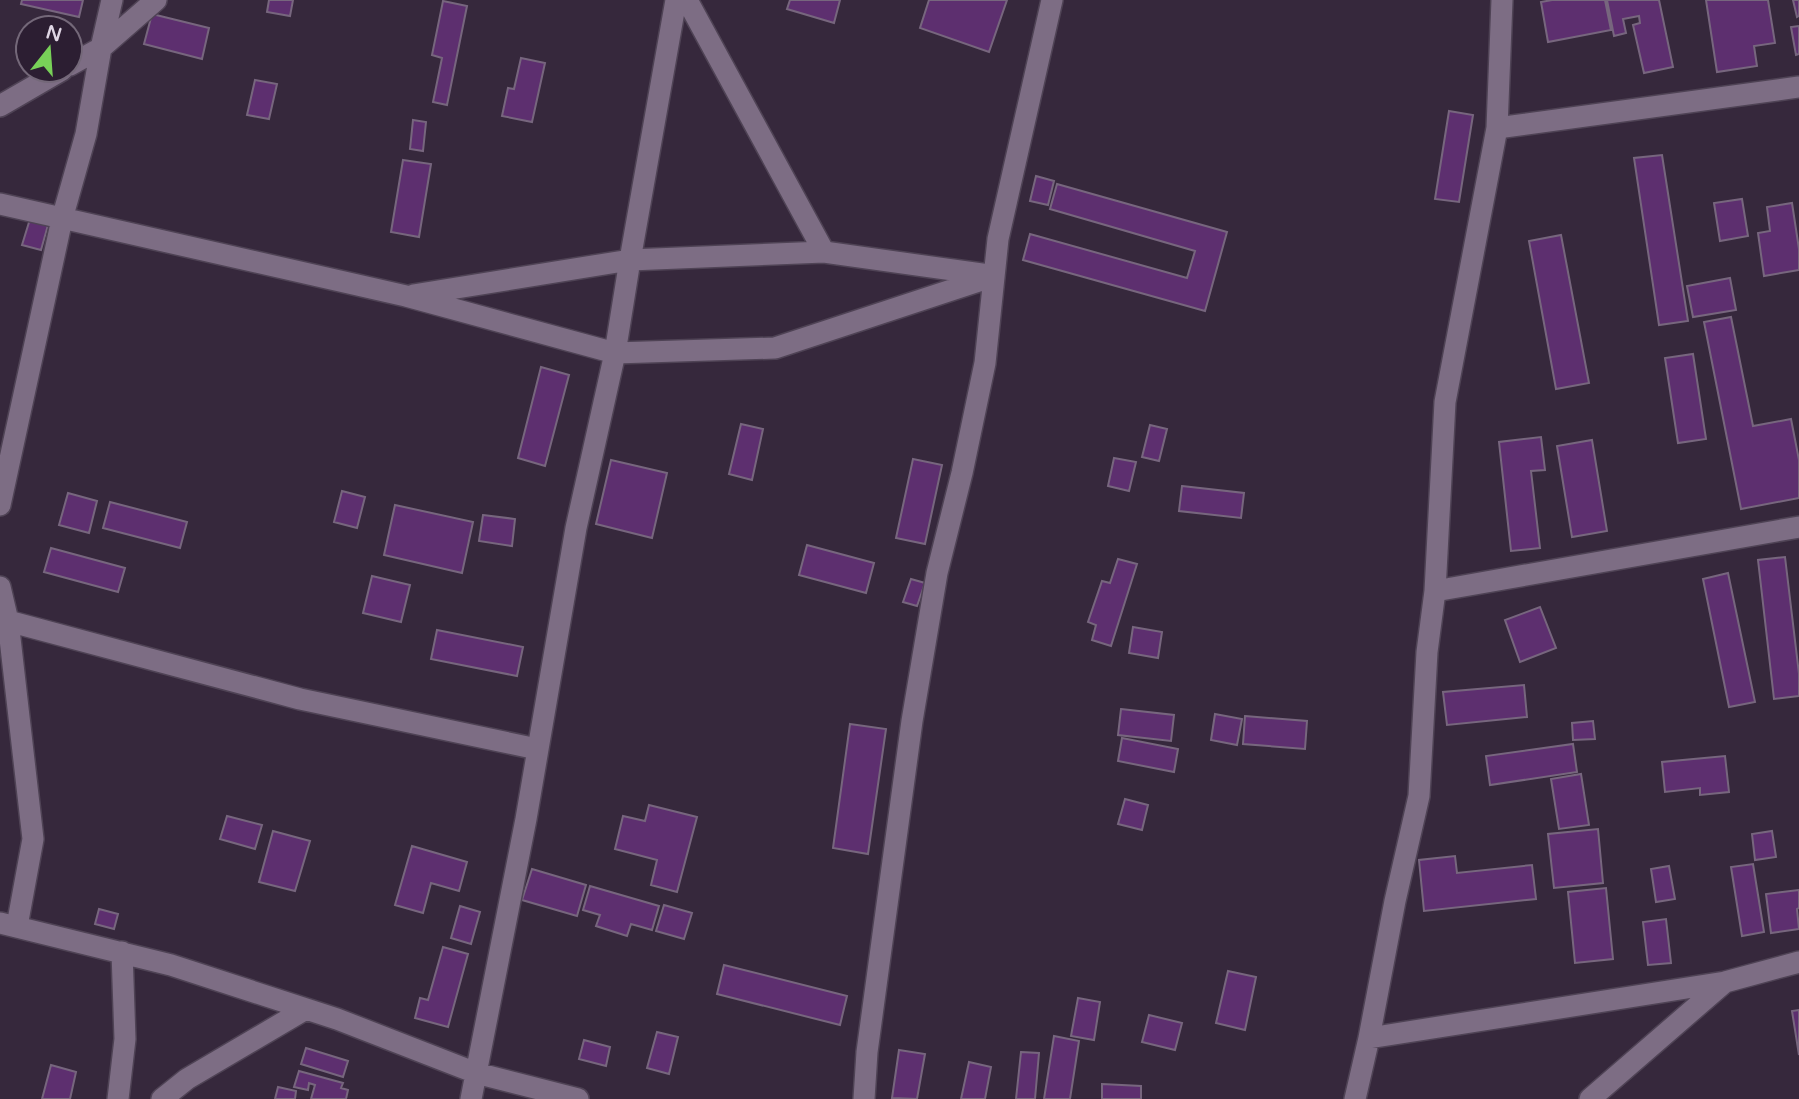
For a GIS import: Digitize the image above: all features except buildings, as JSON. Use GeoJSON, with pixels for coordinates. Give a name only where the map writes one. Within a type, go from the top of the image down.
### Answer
{"type":"FeatureCollection","features":[{"type":"Feature","properties":{"kind":"street"},"geometry":{"type":"LineString","coordinates":[[0,505],[62,219],[86,134],[112,0]]}},
{"type":"Feature","properties":{"kind":"street"},"geometry":{"type":"LineString","coordinates":[[84,57],[101,48],[156,0]]}},
{"type":"Feature","properties":{"kind":"street"},"geometry":{"type":"LineString","coordinates":[[471,1099],[526,819],[576,528],[615,353],[676,0]]}},
{"type":"Feature","properties":{"kind":"street"},"geometry":{"type":"LineString","coordinates":[[687,0],[824,252]]}},
{"type":"Feature","properties":{"kind":"street"},"geometry":{"type":"LineString","coordinates":[[864,1099],[873,999],[912,721],[937,573],[962,474],[985,363],[999,239],[1052,0]]}},
{"type":"Feature","properties":{"kind":"street"},"geometry":{"type":"LineString","coordinates":[[1355,1099],[1419,796],[1445,402],[1497,128],[1502,0]]}},
{"type":"Feature","properties":{"kind":"street"},"geometry":{"type":"LineString","coordinates":[[0,106],[38,84]]}},
{"type":"Feature","properties":{"kind":"street"},"geometry":{"type":"LineString","coordinates":[[1497,128],[1799,87]]}},
{"type":"Feature","properties":{"kind":"street"},"geometry":{"type":"LineString","coordinates":[[0,204],[406,296],[615,353],[775,348],[995,276]]}},
{"type":"Feature","properties":{"kind":"street"},"geometry":{"type":"LineString","coordinates":[[406,296],[629,260],[824,252],[995,276]]}},
{"type":"Feature","properties":{"kind":"street"},"geometry":{"type":"LineString","coordinates":[[1434,591],[1799,527]]}},
{"type":"Feature","properties":{"kind":"street"},"geometry":{"type":"LineString","coordinates":[[0,587],[8,621],[33,839],[8,925],[171,965],[337,1019],[476,1073],[578,1099]]}},
{"type":"Feature","properties":{"kind":"street"},"geometry":{"type":"LineString","coordinates":[[8,621],[300,699],[537,749]]}},
{"type":"Feature","properties":{"kind":"street"},"geometry":{"type":"LineString","coordinates":[[118,1099],[125,1039],[122,952]]}},
{"type":"Feature","properties":{"kind":"street"},"geometry":{"type":"LineString","coordinates":[[1369,1038],[1725,982],[1799,962]]}},
{"type":"Feature","properties":{"kind":"street"},"geometry":{"type":"LineString","coordinates":[[1590,1099],[1725,982]]}},
{"type":"Feature","properties":{"kind":"street"},"geometry":{"type":"LineString","coordinates":[[162,1099],[187,1079],[306,1009]]}}]}
